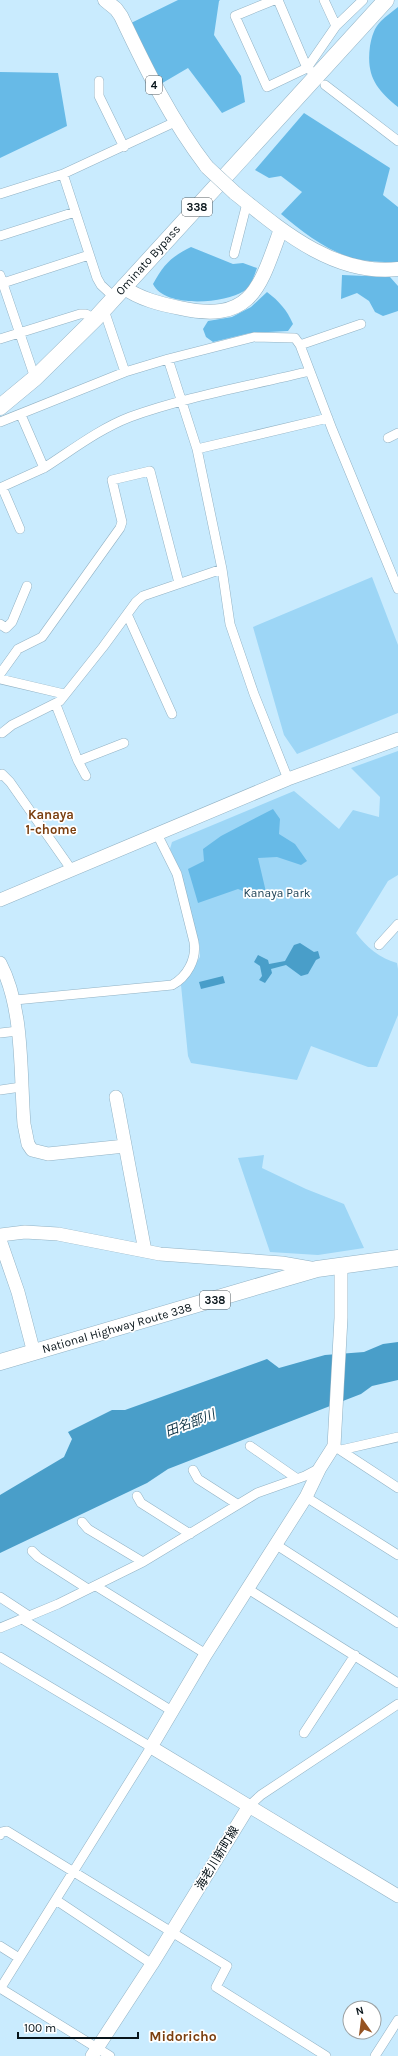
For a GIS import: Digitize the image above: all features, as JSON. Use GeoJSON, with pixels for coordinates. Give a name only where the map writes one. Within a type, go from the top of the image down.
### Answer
{"type":"FeatureCollection","features":[{"type":"Feature","properties":{"kind":"highway","name":"Ominato Bypass"},"geometry":{"type":"LineString","coordinates":[[0,407],[35,378],[99,315],[386,0]]}},
{"type":"Feature","properties":{"kind":"highway","name":"National Highway Route 338"},"geometry":{"type":"LineString","coordinates":[[0,1362],[317,1269],[341,1264],[398,1258]]}},
{"type":"Feature","properties":{"kind":"main road","name":"4"},"geometry":{"type":"LineString","coordinates":[[105,0],[116,9],[121,16],[155,87],[175,122],[207,167],[235,193],[302,244],[355,266],[387,270],[398,269]]}},
{"type":"Feature","properties":{"kind":"main road"},"geometry":{"type":"LineString","coordinates":[[119,292],[200,312],[219,312],[234,308],[247,300],[257,289],[281,229]]}},
{"type":"Feature","properties":{"kind":"street"},"geometry":{"type":"LineString","coordinates":[[274,0],[235,16],[267,87],[308,69],[336,26],[363,0]]}},
{"type":"Feature","properties":{"kind":"street"},"geometry":{"type":"LineString","coordinates":[[278,0],[308,69]]}},
{"type":"Feature","properties":{"kind":"street"},"geometry":{"type":"LineString","coordinates":[[324,0],[336,26]]}},
{"type":"Feature","properties":{"kind":"street"},"geometry":{"type":"LineString","coordinates":[[99,81],[99,96],[124,146]]}},
{"type":"Feature","properties":{"kind":"street"},"geometry":{"type":"LineString","coordinates":[[325,85],[398,141]]}},
{"type":"Feature","properties":{"kind":"street"},"geometry":{"type":"LineString","coordinates":[[0,194],[63,174],[175,122]]}},
{"type":"Feature","properties":{"kind":"street"},"geometry":{"type":"LineString","coordinates":[[63,174],[100,285],[119,292]]}},
{"type":"Feature","properties":{"kind":"street"},"geometry":{"type":"LineString","coordinates":[[234,254],[247,202]]}},
{"type":"Feature","properties":{"kind":"street"},"geometry":{"type":"LineString","coordinates":[[0,236],[76,212]]}},
{"type":"Feature","properties":{"kind":"street"},"geometry":{"type":"LineString","coordinates":[[35,378],[1,281],[89,255]]}},
{"type":"Feature","properties":{"kind":"street"},"geometry":{"type":"LineString","coordinates":[[0,339],[80,314],[99,315],[125,372]]}},
{"type":"Feature","properties":{"kind":"street"},"geometry":{"type":"LineString","coordinates":[[300,345],[361,324]]}},
{"type":"Feature","properties":{"kind":"street"},"geometry":{"type":"LineString","coordinates":[[0,422],[21,415],[125,372],[168,359],[254,337],[295,338],[300,345],[328,418],[398,589]]}},
{"type":"Feature","properties":{"kind":"street"},"geometry":{"type":"LineString","coordinates":[[168,359],[197,449],[222,569],[230,624],[254,694],[288,779]]}},
{"type":"Feature","properties":{"kind":"street"},"geometry":{"type":"LineString","coordinates":[[20,528],[2,487],[44,468],[92,436],[130,418],[182,402],[310,371]]}},
{"type":"Feature","properties":{"kind":"street"},"geometry":{"type":"LineString","coordinates":[[21,415],[44,468]]}},
{"type":"Feature","properties":{"kind":"street"},"geometry":{"type":"LineString","coordinates":[[197,449],[328,418]]}},
{"type":"Feature","properties":{"kind":"street"},"geometry":{"type":"LineString","coordinates":[[388,438],[398,433]]}},
{"type":"Feature","properties":{"kind":"street"},"geometry":{"type":"LineString","coordinates":[[0,674],[18,649],[42,637],[120,528],[122,522],[112,480],[150,471],[179,583]]}},
{"type":"Feature","properties":{"kind":"street"},"geometry":{"type":"LineString","coordinates":[[2,733],[12,725],[56,705],[143,596],[222,569]]}},
{"type":"Feature","properties":{"kind":"street"},"geometry":{"type":"LineString","coordinates":[[0,624],[1,627],[6,628],[12,622],[27,586]]}},
{"type":"Feature","properties":{"kind":"street"},"geometry":{"type":"LineString","coordinates":[[128,614],[172,714]]}},
{"type":"Feature","properties":{"kind":"street"},"geometry":{"type":"LineString","coordinates":[[0,679],[64,694]]}},
{"type":"Feature","properties":{"kind":"street"},"geometry":{"type":"LineString","coordinates":[[56,705],[78,761],[86,776]]}},
{"type":"Feature","properties":{"kind":"street"},"geometry":{"type":"LineString","coordinates":[[0,900],[288,779],[398,739]]}},
{"type":"Feature","properties":{"kind":"street"},"geometry":{"type":"LineString","coordinates":[[78,761],[124,743]]}},
{"type":"Feature","properties":{"kind":"street"},"geometry":{"type":"LineString","coordinates":[[0,776],[2,774],[10,782],[71,869]]}},
{"type":"Feature","properties":{"kind":"street"},"geometry":{"type":"LineString","coordinates":[[15,1000],[172,984],[190,967],[195,954],[194,942],[177,874],[157,834]]}},
{"type":"Feature","properties":{"kind":"street"},"geometry":{"type":"LineString","coordinates":[[378,945],[398,924]]}},
{"type":"Feature","properties":{"kind":"street"},"geometry":{"type":"LineString","coordinates":[[0,963],[8,977],[15,1000],[25,1136],[32,1150],[48,1154],[125,1146]]}},
{"type":"Feature","properties":{"kind":"street"},"geometry":{"type":"LineString","coordinates":[[0,1033],[18,1031]]}},
{"type":"Feature","properties":{"kind":"street"},"geometry":{"type":"LineString","coordinates":[[0,1090],[21,1087]]}},
{"type":"Feature","properties":{"kind":"street"},"geometry":{"type":"LineString","coordinates":[[116,1097],[144,1251]]}},
{"type":"Feature","properties":{"kind":"street"},"geometry":{"type":"LineString","coordinates":[[0,1235],[25,1232],[58,1234],[144,1251],[282,1263],[317,1269]]}},
{"type":"Feature","properties":{"kind":"street"},"geometry":{"type":"LineString","coordinates":[[0,1240],[22,1306],[34,1353]]}},
{"type":"Feature","properties":{"kind":"street"},"geometry":{"type":"LineString","coordinates":[[338,1448],[337,1414],[341,1318],[341,1264]]}},
{"type":"Feature","properties":{"kind":"street"},"geometry":{"type":"LineString","coordinates":[[110,2056],[95,2052],[0,1989],[151,1747],[206,1654],[306,1497],[320,1468],[338,1448],[398,1437]]}},
{"type":"Feature","properties":{"kind":"street"},"geometry":{"type":"LineString","coordinates":[[250,1446],[296,1478]]}},
{"type":"Feature","properties":{"kind":"street"},"geometry":{"type":"LineString","coordinates":[[338,1448],[398,1488]]}},
{"type":"Feature","properties":{"kind":"street"},"geometry":{"type":"LineString","coordinates":[[0,1628],[92,1588],[143,1562],[257,1493],[320,1468]]}},
{"type":"Feature","properties":{"kind":"street"},"geometry":{"type":"LineString","coordinates":[[193,1470],[198,1479],[237,1504]]}},
{"type":"Feature","properties":{"kind":"street"},"geometry":{"type":"LineString","coordinates":[[137,1496],[141,1503],[190,1534]]}},
{"type":"Feature","properties":{"kind":"street"},"geometry":{"type":"LineString","coordinates":[[306,1497],[398,1555]]}},
{"type":"Feature","properties":{"kind":"street"},"geometry":{"type":"LineString","coordinates":[[82,1522],[88,1529],[143,1562]]}},
{"type":"Feature","properties":{"kind":"street"},"geometry":{"type":"LineString","coordinates":[[275,1544],[398,1623]]}},
{"type":"Feature","properties":{"kind":"street"},"geometry":{"type":"LineString","coordinates":[[32,1550],[38,1557],[206,1654]]}},
{"type":"Feature","properties":{"kind":"street"},"geometry":{"type":"LineString","coordinates":[[248,1589],[398,1683]]}},
{"type":"Feature","properties":{"kind":"street"},"geometry":{"type":"LineString","coordinates":[[0,1597],[25,1617],[172,1711]]}},
{"type":"Feature","properties":{"kind":"street"},"geometry":{"type":"LineString","coordinates":[[304,1733],[355,1655]]}},
{"type":"Feature","properties":{"kind":"street"},"geometry":{"type":"LineString","coordinates":[[0,1657],[398,1896]]}},
{"type":"Feature","properties":{"kind":"street"},"geometry":{"type":"LineString","coordinates":[[249,1806],[261,1795],[398,1704]]}},
{"type":"Feature","properties":{"kind":"street","name":"海老川新町線"},"geometry":{"type":"LineString","coordinates":[[95,2052],[152,1964],[249,1806]]}},
{"type":"Feature","properties":{"kind":"street"},"geometry":{"type":"LineString","coordinates":[[0,1835],[2,1832],[7,1831],[227,1966],[216,1987],[326,2056]]}},
{"type":"Feature","properties":{"kind":"street"},"geometry":{"type":"LineString","coordinates":[[56,1900],[152,1964]]}},
{"type":"Feature","properties":{"kind":"street"},"geometry":{"type":"LineString","coordinates":[[0,1946],[19,1958]]}},
{"type":"Feature","properties":{"kind":"street"},"geometry":{"type":"LineString","coordinates":[[375,2056],[398,2020]]}},
{"type":"Feature","properties":{"kind":"green space"},"geometry":{"type":"Polygon","coordinates":[[[372,577],[398,645],[398,713],[297,754],[284,735],[253,627],[372,577]]]}},
{"type":"Feature","properties":{"kind":"green space","name":"Kanaya Park"},"geometry":{"type":"Polygon","coordinates":[[[398,751],[398,875],[388,881],[356,933],[364,943],[374,951],[397,963],[398,969],[398,1015],[377,1067],[368,1067],[311,1046],[297,1080],[191,1063],[188,1056],[181,985],[200,957],[200,947],[181,873],[170,849],[172,842],[294,791],[339,829],[353,810],[379,817],[380,797],[351,768],[398,751]]]}},
{"type":"Feature","properties":{"kind":"green space"},"geometry":{"type":"Polygon","coordinates":[[[264,1155],[262,1168],[306,1189],[344,1204],[364,1248],[318,1255],[270,1252],[238,1158],[264,1155]]]}},
{"type":"Feature","properties":{"kind":"shaded area"},"geometry":{"type":"Polygon","coordinates":[[[178,0],[220,0],[214,35],[241,76],[245,102],[222,113],[188,68],[159,85],[129,24],[178,0]]]}},
{"type":"Feature","properties":{"kind":"shaded area"},"geometry":{"type":"Polygon","coordinates":[[[398,7],[398,107],[378,88],[374,81],[371,74],[369,56],[370,46],[377,26],[398,7]]]}},
{"type":"Feature","properties":{"kind":"shaded area"},"geometry":{"type":"Polygon","coordinates":[[[0,72],[58,73],[67,126],[0,158],[0,72]]]}},
{"type":"Feature","properties":{"kind":"shaded area"},"geometry":{"type":"Polygon","coordinates":[[[304,113],[390,168],[383,195],[398,207],[398,262],[365,261],[346,256],[320,243],[281,214],[302,192],[281,176],[269,178],[255,170],[304,113]]]}},
{"type":"Feature","properties":{"kind":"shaded area"},"geometry":{"type":"Polygon","coordinates":[[[191,247],[233,264],[243,263],[257,268],[250,284],[244,291],[235,295],[209,301],[181,300],[169,297],[159,292],[153,284],[161,271],[178,254],[191,247]]]}},
{"type":"Feature","properties":{"kind":"shaded area"},"geometry":{"type":"Polygon","coordinates":[[[342,275],[390,277],[398,286],[398,311],[383,316],[375,312],[369,301],[357,293],[341,299],[342,275]]]}},
{"type":"Feature","properties":{"kind":"shaded area"},"geometry":{"type":"Polygon","coordinates":[[[267,292],[282,306],[291,319],[293,324],[288,331],[250,333],[213,342],[206,337],[203,329],[208,321],[232,317],[251,307],[267,292]]]}},
{"type":"Feature","properties":{"kind":"shaded area"},"geometry":{"type":"Polygon","coordinates":[[[273,809],[280,819],[279,834],[295,844],[307,861],[301,865],[277,857],[258,858],[266,892],[253,895],[238,889],[198,903],[188,869],[204,861],[203,849],[221,836],[273,809]]]}},
{"type":"Feature","properties":{"kind":"water"},"geometry":{"type":"Polygon","coordinates":[[[300,943],[314,952],[318,951],[320,958],[316,960],[308,974],[301,976],[286,965],[271,969],[272,973],[265,983],[259,980],[262,976],[260,966],[254,962],[258,955],[268,960],[269,964],[285,961],[294,945],[300,943]]]}},
{"type":"Feature","properties":{"kind":"water"},"geometry":{"type":"Polygon","coordinates":[[[223,976],[225,983],[201,989],[199,982],[223,976]]]}},
{"type":"Feature","properties":{"kind":"water","name":"田名部川"},"geometry":{"type":"Polygon","coordinates":[[[398,1342],[398,1380],[372,1386],[361,1394],[168,1469],[147,1483],[0,1553],[0,1495],[64,1457],[72,1439],[68,1432],[112,1410],[125,1410],[267,1359],[279,1368],[325,1355],[364,1352],[383,1344],[398,1342]]]}},
{"type":"Feature","properties":{"kind":"district","name":"Kanaya 1-chome"},"geometry":{"type":"Point","coordinates":[51,822]}},
{"type":"Feature","properties":{"kind":"district","name":"Midoricho"},"geometry":{"type":"Point","coordinates":[183,2036]}}]}
